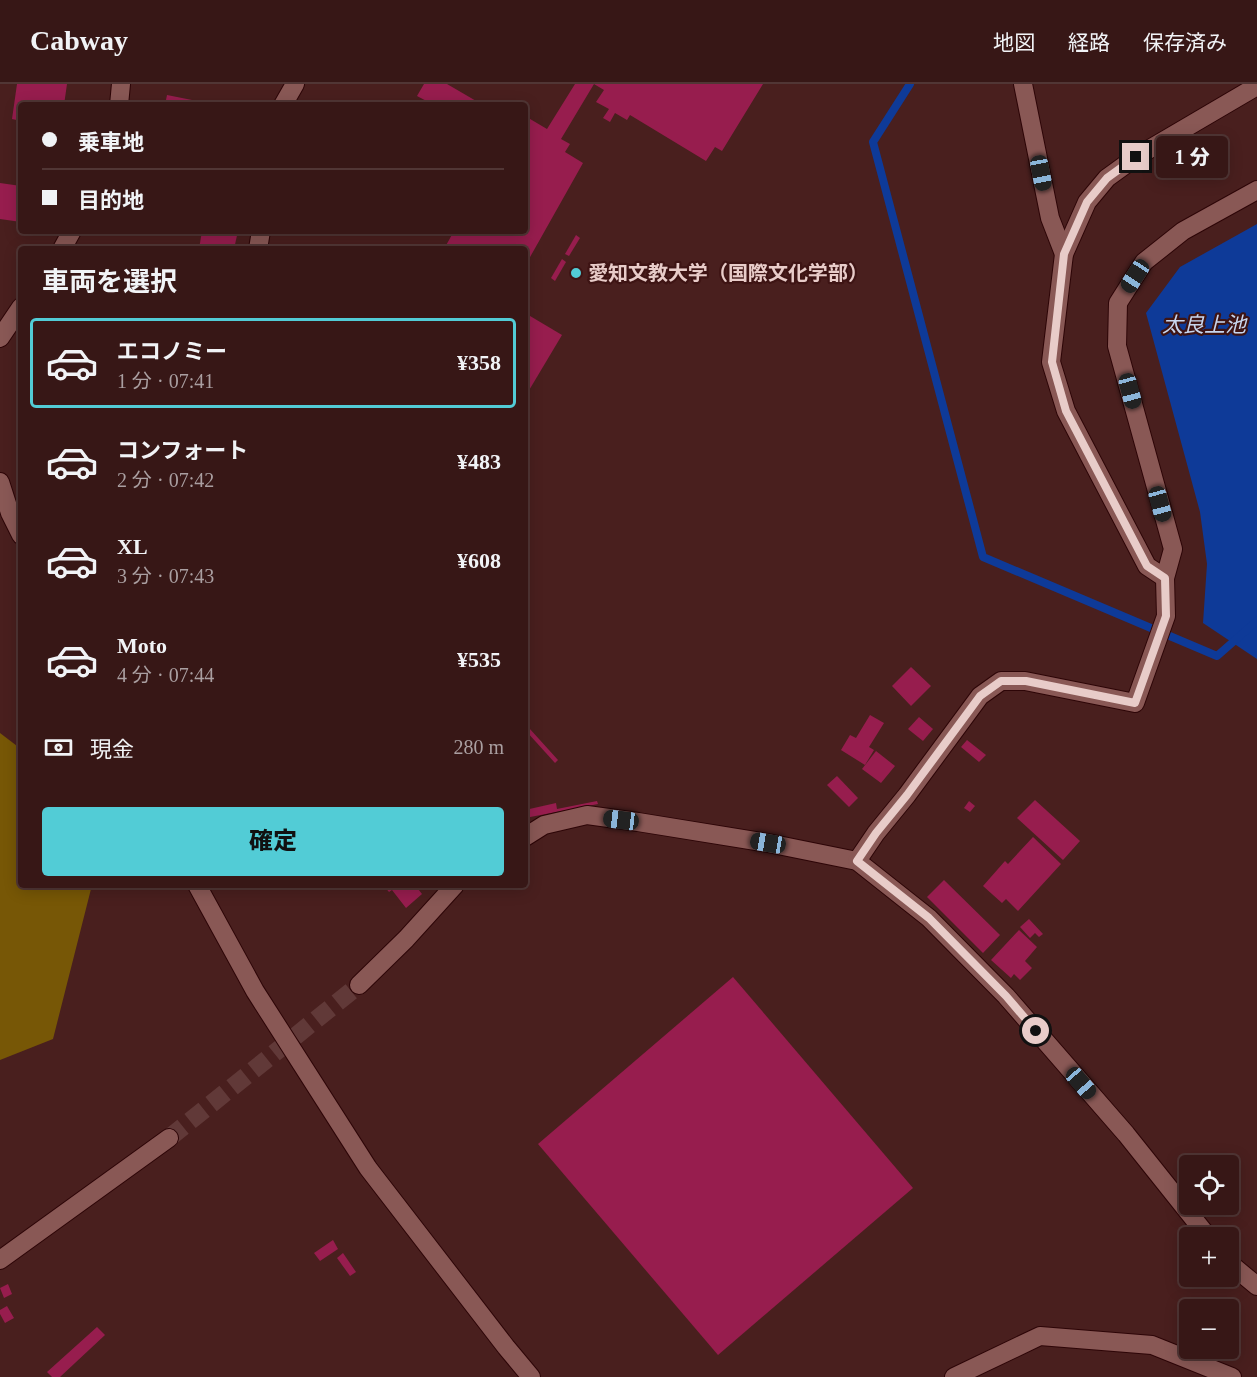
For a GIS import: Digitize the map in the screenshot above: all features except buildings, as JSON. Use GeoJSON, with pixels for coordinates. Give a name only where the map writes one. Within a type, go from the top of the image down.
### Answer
{"type":"FeatureCollection","features":[{"type":"Feature","properties":{"kind":"street"},"geometry":{"type":"LineString","coordinates":[[119,102],[121,84]]}},
{"type":"Feature","properties":{"kind":"street"},"geometry":{"type":"LineString","coordinates":[[285,102],[295,84]]}},
{"type":"Feature","properties":{"kind":"street"},"geometry":{"type":"LineString","coordinates":[[1023,84],[1050,218],[1064,254]]}},
{"type":"Feature","properties":{"kind":"street"},"geometry":{"type":"LineString","coordinates":[[1165,578],[1147,566],[1066,411],[1052,362],[1064,254],[1087,202],[1107,178],[1136,157],[1257,86]]}},
{"type":"Feature","properties":{"kind":"street"},"geometry":{"type":"LineString","coordinates":[[857,861],[980,696],[1001,681],[1026,681],[1135,703],[1166,616],[1165,578],[1173,549],[1117,346],[1118,303],[1144,262],[1183,231],[1257,190]]}},
{"type":"Feature","properties":{"kind":"street"},"geometry":{"type":"LineString","coordinates":[[0,338],[18,311]]}},
{"type":"Feature","properties":{"kind":"street"},"geometry":{"type":"LineString","coordinates":[[0,482],[18,529]]}},
{"type":"Feature","properties":{"kind":"street"},"geometry":{"type":"LineString","coordinates":[[528,835],[544,825],[587,815],[768,843],[857,861],[929,918],[1006,996],[1126,1134],[1200,1227]]}},
{"type":"Feature","properties":{"kind":"street"},"geometry":{"type":"LineString","coordinates":[[199,888],[255,991],[368,1168],[531,1377]]}},
{"type":"Feature","properties":{"kind":"street"},"geometry":{"type":"LineString","coordinates":[[359,986],[452,888]]}},
{"type":"Feature","properties":{"kind":"street"},"geometry":{"type":"LineString","coordinates":[[0,1260],[169,1138]]}},
{"type":"Feature","properties":{"kind":"street"},"geometry":{"type":"LineString","coordinates":[[1239,1271],[1257,1286]]}},
{"type":"Feature","properties":{"kind":"street"},"geometry":{"type":"LineString","coordinates":[[954,1377],[1040,1336],[1152,1345],[1232,1377]]}},
{"type":"Feature","properties":{"kind":"shaded area"},"geometry":{"type":"Polygon","coordinates":[[[0,733],[18,747],[18,888],[91,888],[53,1039],[0,1060],[0,733]]]}},
{"type":"Feature","properties":{"kind":"water","name":"太良上池"},"geometry":{"type":"Polygon","coordinates":[[[1257,224],[1257,659],[1203,623],[1207,564],[1200,512],[1146,313],[1180,267],[1257,224]]]}},
{"type":"Feature","properties":{"kind":"waterway"},"geometry":{"type":"LineString","coordinates":[[910,84],[873,142],[983,557],[1217,656],[1257,621]]}},
{"type":"Feature","properties":{"kind":"tunnel"},"geometry":{"type":"LineString","coordinates":[[169,1138],[359,985]]}},
{"type":"Feature","properties":{"kind":"place","name":"愛知文教大学（国際文化学部）"},"geometry":{"type":"Point","coordinates":[576,273]}},
{"type":"Feature","properties":{"kind":"route"},"geometry":{"type":"LineString","coordinates":[[1036,1031],[1006,996],[929,918],[857,861],[980,696],[1001,681],[1026,681],[1135,703],[1166,616],[1165,578],[1147,566],[1066,411],[1052,362],[1064,254],[1087,202],[1107,178],[1136,157]]}}]}
